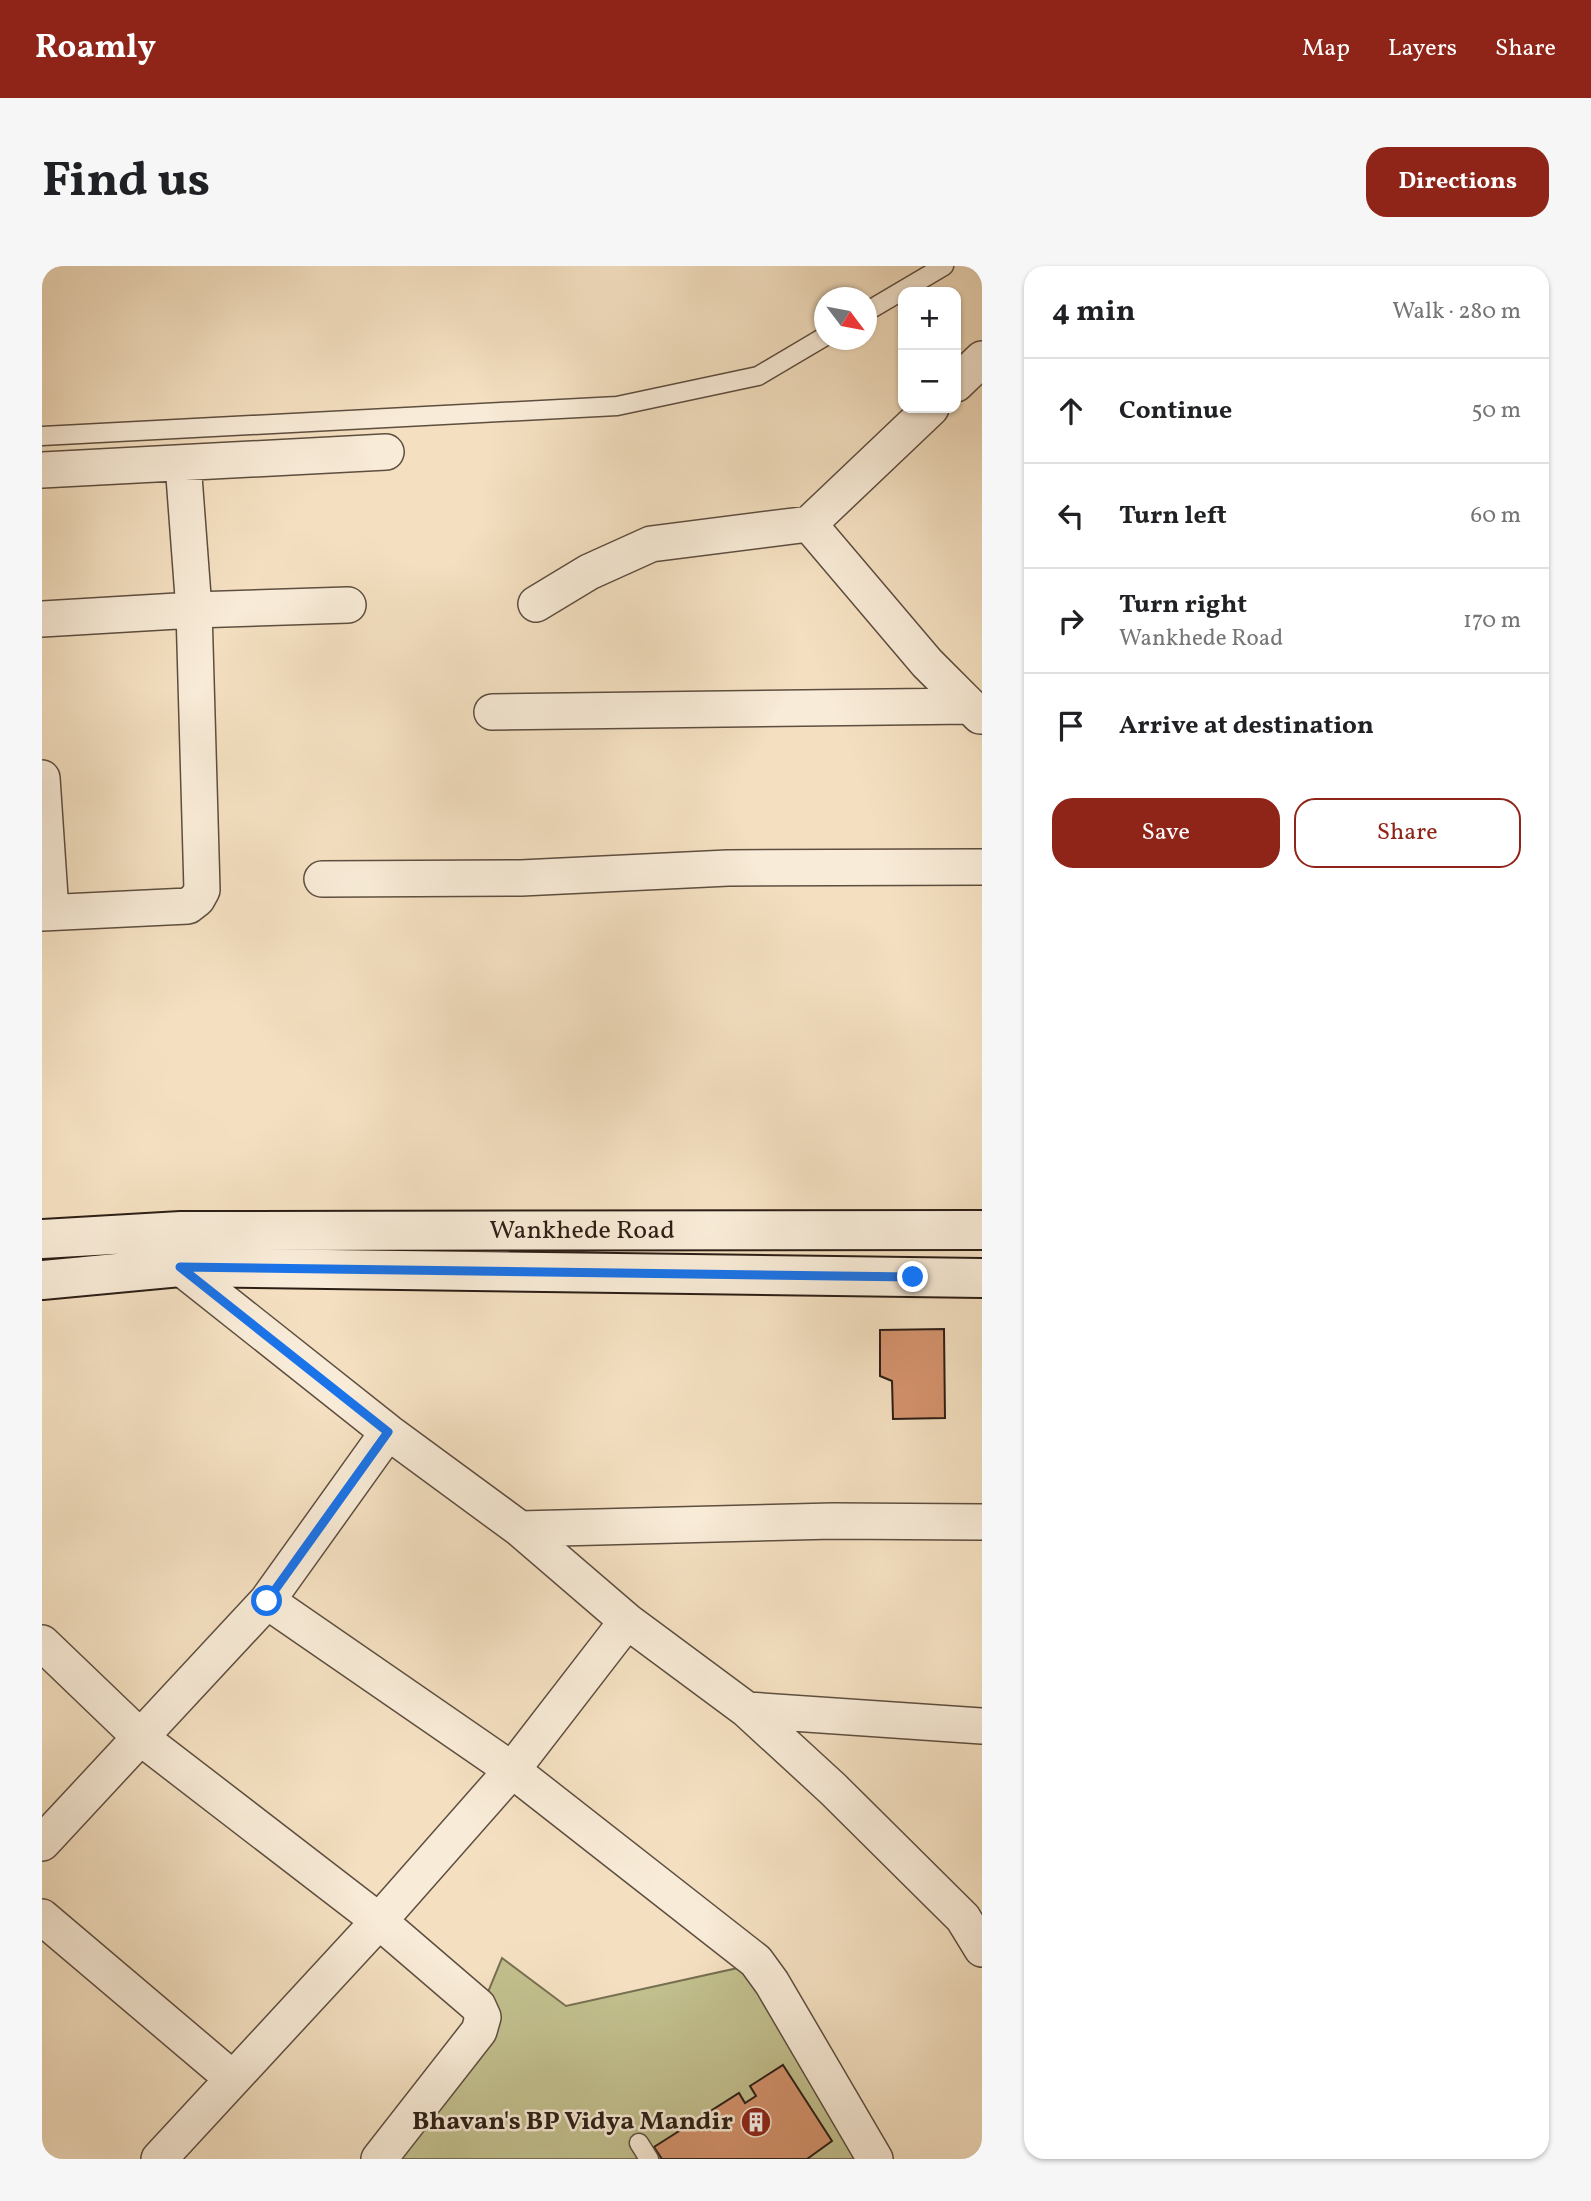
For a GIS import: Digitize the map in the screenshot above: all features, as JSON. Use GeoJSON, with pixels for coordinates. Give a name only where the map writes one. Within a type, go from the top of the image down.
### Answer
{"type":"FeatureCollection","features":[{"type":"Feature","properties":{"kind":"main road","name":"Wankhede Road"},"geometry":{"type":"LineString","coordinates":[[42,1280],[181,1249],[982,1230]]}},
{"type":"Feature","properties":{"kind":"main road"},"geometry":{"type":"LineString","coordinates":[[42,1239],[181,1249]]}},
{"type":"Feature","properties":{"kind":"main road","name":"Wankhede Road"},"geometry":{"type":"LineString","coordinates":[[181,1249],[982,1278]]}},
{"type":"Feature","properties":{"kind":"street"},"geometry":{"type":"LineString","coordinates":[[961,379],[982,359]]}},
{"type":"Feature","properties":{"kind":"street"},"geometry":{"type":"LineString","coordinates":[[536,604],[589,572],[651,544],[809,524],[926,413]]}},
{"type":"Feature","properties":{"kind":"street"},"geometry":{"type":"LineString","coordinates":[[42,470],[386,452]]}},
{"type":"Feature","properties":{"kind":"street"},"geometry":{"type":"LineString","coordinates":[[42,778],[47,913],[188,906],[197,899],[202,890],[194,610],[183,463]]}},
{"type":"Feature","properties":{"kind":"street"},"geometry":{"type":"LineString","coordinates":[[809,524],[928,663],[976,712]]}},
{"type":"Feature","properties":{"kind":"street"},"geometry":{"type":"LineString","coordinates":[[42,619],[194,610],[348,606]]}},
{"type":"Feature","properties":{"kind":"street"},"geometry":{"type":"LineString","coordinates":[[492,712],[976,712]]}},
{"type":"Feature","properties":{"kind":"street"},"geometry":{"type":"LineString","coordinates":[[322,879],[521,878],[728,868],[982,867]]}},
{"type":"Feature","properties":{"kind":"street"},"geometry":{"type":"LineString","coordinates":[[181,1249],[388,1432],[520,1529],[627,1621],[747,1710],[834,1789],[963,1918],[982,1949]]}},
{"type":"Feature","properties":{"kind":"street"},"geometry":{"type":"LineString","coordinates":[[45,1834],[267,1601],[388,1432]]}},
{"type":"Feature","properties":{"kind":"street"},"geometry":{"type":"LineString","coordinates":[[520,1529],[833,1521],[982,1521]]}},
{"type":"Feature","properties":{"kind":"street"},"geometry":{"type":"LineString","coordinates":[[267,1601],[512,1770],[756,1961],[772,1983],[875,2159]]}},
{"type":"Feature","properties":{"kind":"street"},"geometry":{"type":"LineString","coordinates":[[159,2159],[379,1922],[512,1770],[627,1621]]}},
{"type":"Feature","properties":{"kind":"street"},"geometry":{"type":"LineString","coordinates":[[42,1643],[140,1737],[379,1922],[478,2006],[483,2017],[479,2031],[379,2159]]}},
{"type":"Feature","properties":{"kind":"street"},"geometry":{"type":"LineString","coordinates":[[747,1710],[982,1726]]}},
{"type":"Feature","properties":{"kind":"street"},"geometry":{"type":"LineString","coordinates":[[42,1917],[233,2079]]}},
{"type":"Feature","properties":{"kind":"lane"},"geometry":{"type":"LineString","coordinates":[[877,306],[944,266]]}},
{"type":"Feature","properties":{"kind":"lane"},"geometry":{"type":"LineString","coordinates":[[42,436],[617,406],[758,376],[814,343]]}},
{"type":"Feature","properties":{"kind":"lane"},"geometry":{"type":"LineString","coordinates":[[639,2143],[649,2159]]}},
{"type":"Feature","properties":{"kind":"shaded area"},"geometry":{"type":"Polygon","coordinates":[[[502,1958],[566,2006],[747,1966],[874,2159],[374,2159],[458,2065],[502,1958]]]}},
{"type":"Feature","properties":{"kind":"building"},"geometry":{"type":"Polygon","coordinates":[[[944,1329],[945,1418],[893,1419],[892,1381],[880,1376],[880,1330],[944,1329]]]}},
{"type":"Feature","properties":{"kind":"building","name":"Bhavan's BP Vidya Mandir"},"geometry":{"type":"Polygon","coordinates":[[[783,2065],[832,2141],[807,2159],[662,2159],[654,2147],[739,2093],[745,2103],[756,2096],[750,2086],[783,2065]]]}},
{"type":"Feature","properties":{"kind":"place","name":"Bhavan's BP Vidya Mandir"},"geometry":{"type":"Point","coordinates":[756,2122]}},
{"type":"Feature","properties":{"kind":"route"},"geometry":{"type":"LineString","coordinates":[[267,1601],[388,1432],[180,1267],[913,1277]]}}]}
